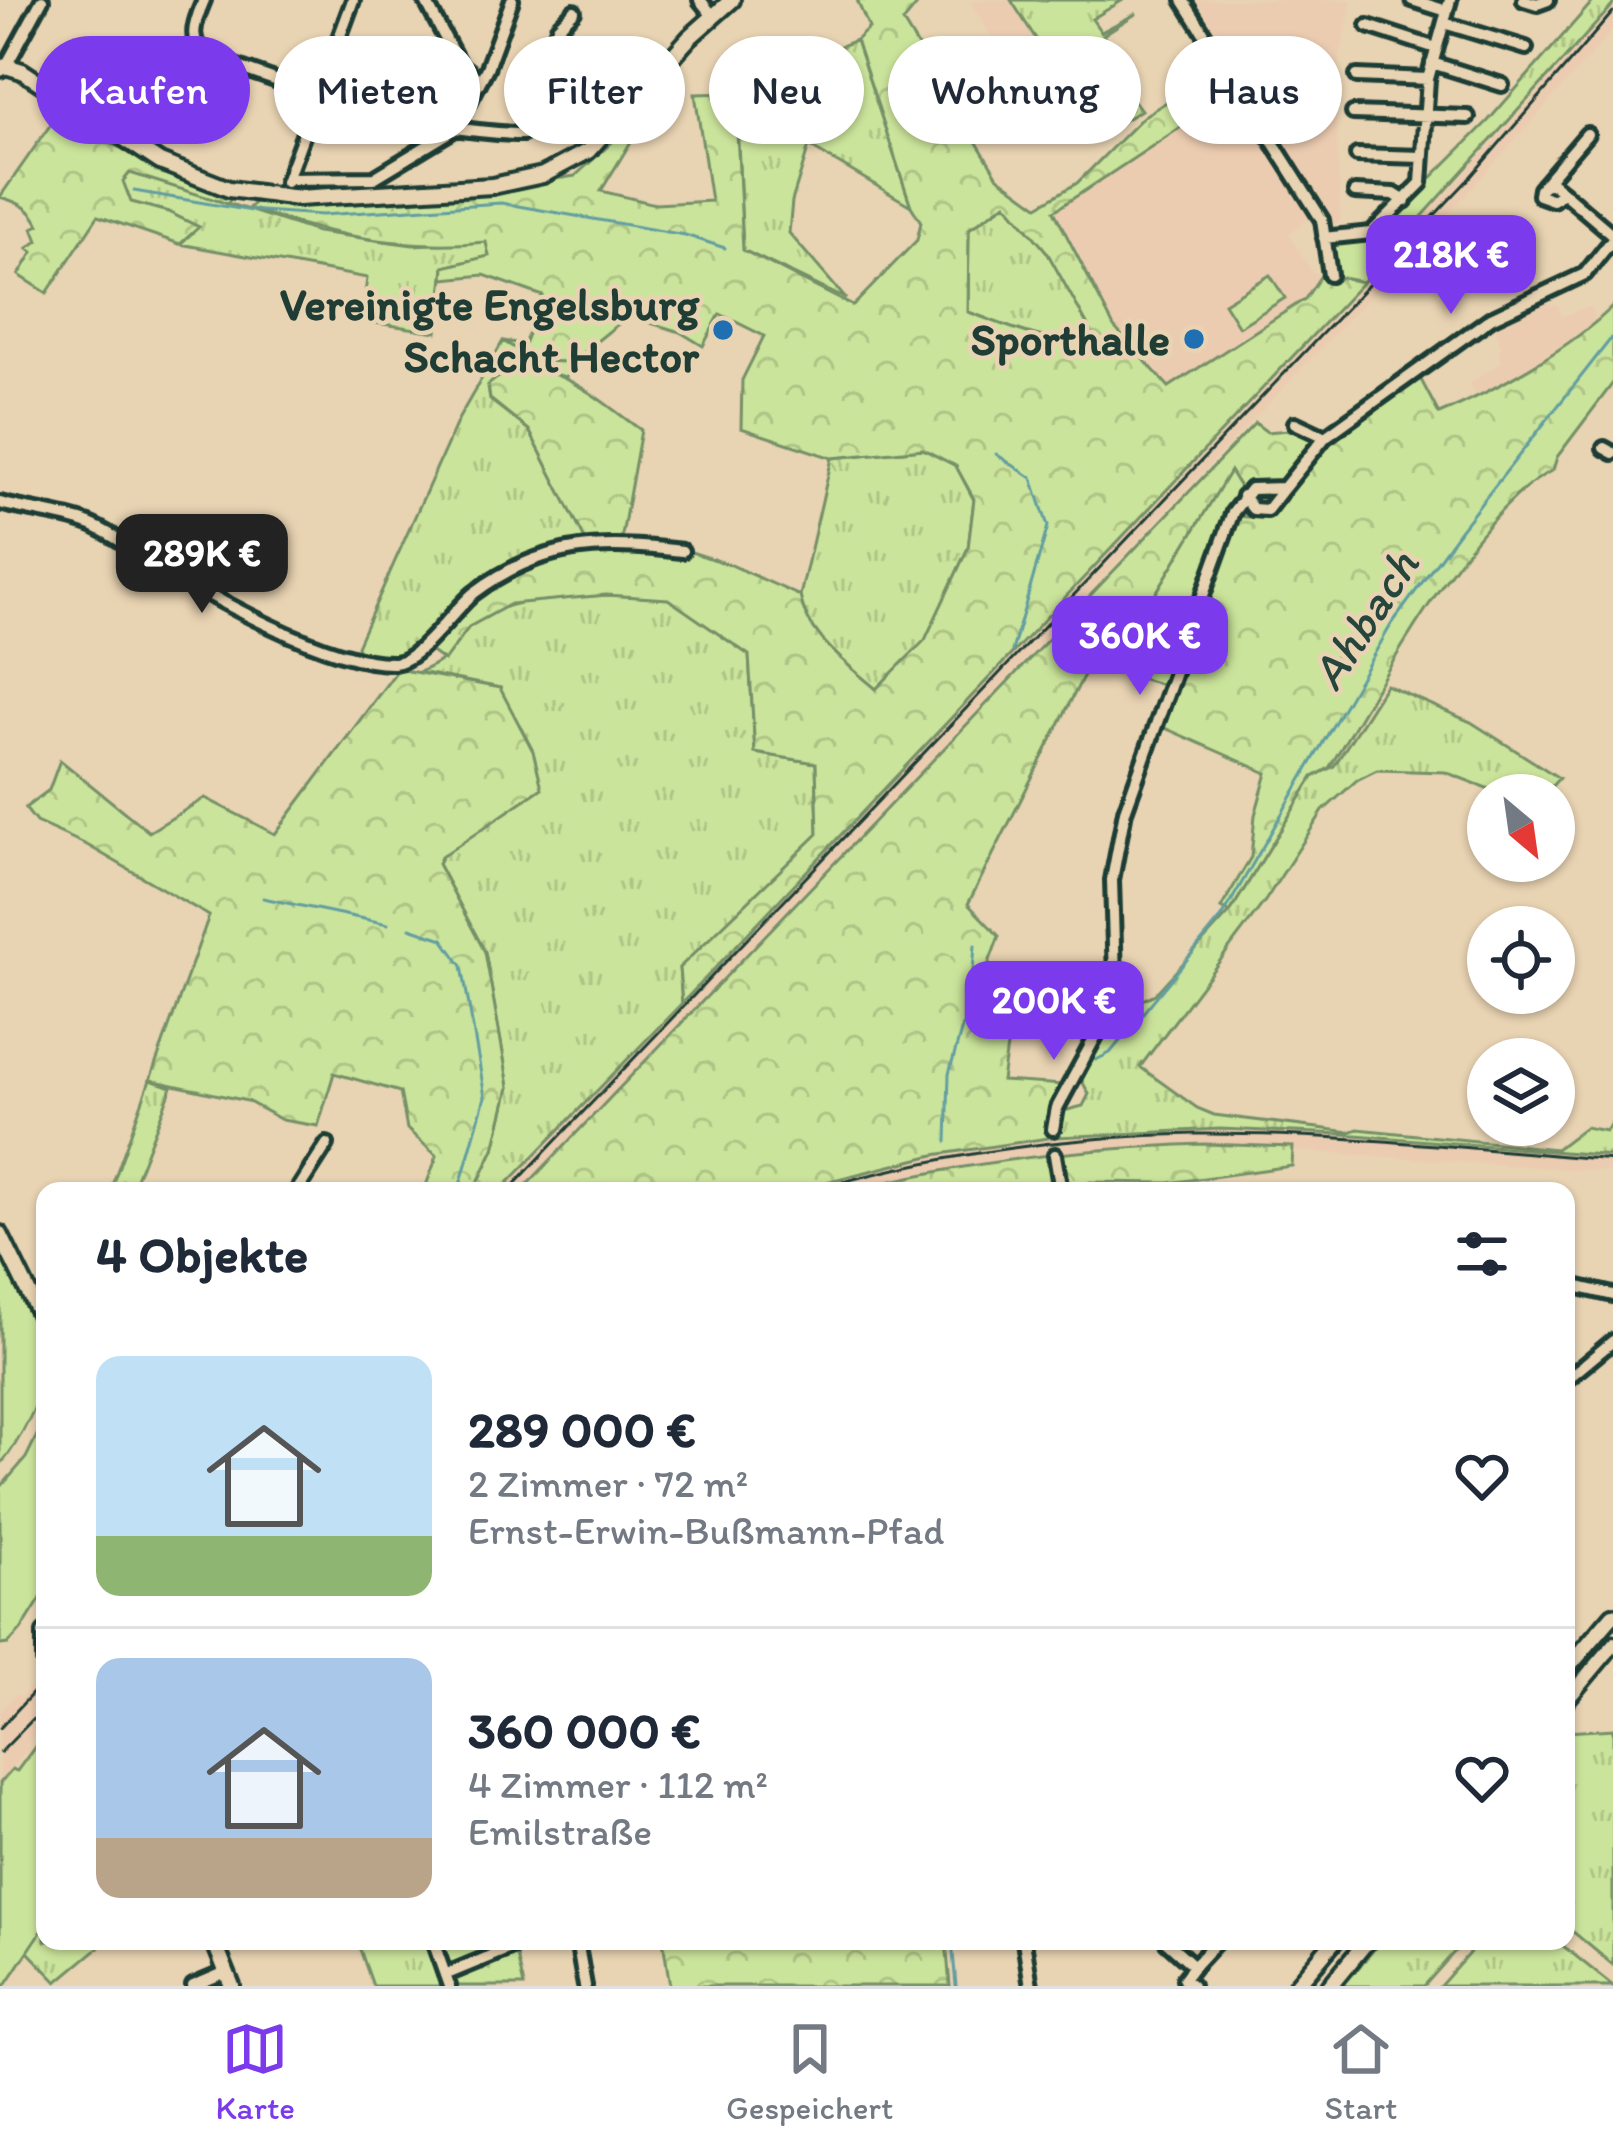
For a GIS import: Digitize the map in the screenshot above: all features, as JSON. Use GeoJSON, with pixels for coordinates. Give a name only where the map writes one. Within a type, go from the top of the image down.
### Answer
{"type":"FeatureCollection","features":[{"type":"Feature","properties":{"kind":"street"},"geometry":{"type":"LineString","coordinates":[[42,0],[2,63],[185,174],[229,189],[283,197],[492,186],[560,168],[602,139],[732,0]]}},
{"type":"Feature","properties":{"kind":"street"},"geometry":{"type":"LineString","coordinates":[[204,0],[194,35],[202,52],[274,80]]}},
{"type":"Feature","properties":{"kind":"street"},"geometry":{"type":"LineString","coordinates":[[340,36],[353,0]]}},
{"type":"Feature","properties":{"kind":"street"},"geometry":{"type":"LineString","coordinates":[[425,0],[459,64],[481,80],[512,0]]}},
{"type":"Feature","properties":{"kind":"street"},"geometry":{"type":"LineString","coordinates":[[700,0],[713,16]]}},
{"type":"Feature","properties":{"kind":"street"},"geometry":{"type":"LineString","coordinates":[[1183,0],[1316,210],[1330,275]]}},
{"type":"Feature","properties":{"kind":"street"},"geometry":{"type":"LineString","coordinates":[[1412,0],[1526,48]]}},
{"type":"Feature","properties":{"kind":"street"},"geometry":{"type":"LineString","coordinates":[[1524,0],[1537,4],[1548,0]]}},
{"type":"Feature","properties":{"kind":"street"},"geometry":{"type":"LineString","coordinates":[[480,131],[523,134],[558,27],[574,11]]}},
{"type":"Feature","properties":{"kind":"street"},"geometry":{"type":"LineString","coordinates":[[1324,238],[1372,233],[1421,183],[1428,79],[1447,12]]}},
{"type":"Feature","properties":{"kind":"street"},"geometry":{"type":"LineString","coordinates":[[1369,26],[1436,48]]}},
{"type":"Feature","properties":{"kind":"street"},"geometry":{"type":"LineString","coordinates":[[1432,63],[1502,85]]}},
{"type":"Feature","properties":{"kind":"street"},"geometry":{"type":"LineString","coordinates":[[1357,76],[1428,79]]}},
{"type":"Feature","properties":{"kind":"street"},"geometry":{"type":"LineString","coordinates":[[1353,112],[1468,117]]}},
{"type":"Feature","properties":{"kind":"street"},"geometry":{"type":"LineString","coordinates":[[1244,496],[1253,509],[1267,510],[1325,437],[1491,318],[1585,274],[1613,237],[1552,183],[1543,185],[1587,134]]}},
{"type":"Feature","properties":{"kind":"street"},"geometry":{"type":"LineString","coordinates":[[283,197],[299,144]]}},
{"type":"Feature","properties":{"kind":"street"},"geometry":{"type":"LineString","coordinates":[[287,178],[374,178],[431,144]]}},
{"type":"Feature","properties":{"kind":"street"},"geometry":{"type":"LineString","coordinates":[[1357,155],[1422,158]]}},
{"type":"Feature","properties":{"kind":"street"},"geometry":{"type":"LineString","coordinates":[[1355,192],[1394,194],[1405,201]]}},
{"type":"Feature","properties":{"kind":"street"},"geometry":{"type":"LineString","coordinates":[[1295,423],[1325,437]]}},
{"type":"Feature","properties":{"kind":"street"},"geometry":{"type":"LineString","coordinates":[[1053,1129],[1057,1108],[1111,1008],[1115,978],[1112,880],[1125,811],[1221,538],[1244,496],[1259,487],[1283,488]]}},
{"type":"Feature","properties":{"kind":"street"},"geometry":{"type":"LineString","coordinates":[[1,504],[90,525],[268,623],[320,645],[394,663],[410,661],[470,596],[536,558],[608,544],[682,551]]}},
{"type":"Feature","properties":{"kind":"street"},"geometry":{"type":"LineString","coordinates":[[303,1182],[327,1144]]}},
{"type":"Feature","properties":{"kind":"street"},"geometry":{"type":"LineString","coordinates":[[1055,1154],[1060,1182]]}},
{"type":"Feature","properties":{"kind":"street"},"geometry":{"type":"LineString","coordinates":[[0,1234],[36,1308]]}},
{"type":"Feature","properties":{"kind":"street"},"geometry":{"type":"LineString","coordinates":[[1575,1287],[1613,1295]]}},
{"type":"Feature","properties":{"kind":"street"},"geometry":{"type":"LineString","coordinates":[[1575,1373],[1613,1341]]}},
{"type":"Feature","properties":{"kind":"street"},"geometry":{"type":"LineString","coordinates":[[1575,1659],[1613,1615]]}},
{"type":"Feature","properties":{"kind":"street"},"geometry":{"type":"LineString","coordinates":[[1575,1689],[1613,1645]]}},
{"type":"Feature","properties":{"kind":"street"},"geometry":{"type":"LineString","coordinates":[[194,1986],[229,1979],[218,1950]]}},
{"type":"Feature","properties":{"kind":"street"},"geometry":{"type":"LineString","coordinates":[[437,1950],[447,1980],[509,1950]]}},
{"type":"Feature","properties":{"kind":"street"},"geometry":{"type":"LineString","coordinates":[[579,1950],[585,1986]]}},
{"type":"Feature","properties":{"kind":"street"},"geometry":{"type":"LineString","coordinates":[[1025,1950],[1031,1986]]}},
{"type":"Feature","properties":{"kind":"street"},"geometry":{"type":"LineString","coordinates":[[1176,1950],[1194,1966]]}},
{"type":"Feature","properties":{"kind":"street"},"geometry":{"type":"LineString","coordinates":[[1192,1986],[1184,1979],[1209,1950]]}},
{"type":"Feature","properties":{"kind":"street"},"geometry":{"type":"LineString","coordinates":[[1296,1986],[1326,1950]]}},
{"type":"Feature","properties":{"kind":"street"},"geometry":{"type":"LineString","coordinates":[[1330,1986],[1360,1950]]}},
{"type":"Feature","properties":{"kind":"shaded area"},"geometry":{"type":"Polygon","coordinates":[[[1047,0],[1062,24],[1043,36],[991,36],[970,2],[1047,0]]]}},
{"type":"Feature","properties":{"kind":"shaded area"},"geometry":{"type":"Polygon","coordinates":[[[1196,0],[1352,0],[1342,48],[1342,36],[1218,36],[1196,0]]]}},
{"type":"Feature","properties":{"kind":"shaded area"},"geometry":{"type":"Polygon","coordinates":[[[1613,6],[1613,30],[1462,199],[530,1182],[510,1182],[1244,412],[1613,6]]]}},
{"type":"Feature","properties":{"kind":"shaded area"},"geometry":{"type":"Polygon","coordinates":[[[1165,138],[1165,144],[1270,144],[1313,215],[1288,234],[1313,273],[1322,274],[1305,299],[1169,388],[1114,327],[1054,211],[1165,138]]]}},
{"type":"Feature","properties":{"kind":"shaded area"},"geometry":{"type":"Polygon","coordinates":[[[1284,144],[1337,144],[1340,221],[1333,224],[1284,144]]]}},
{"type":"Feature","properties":{"kind":"shaded area"},"geometry":{"type":"Polygon","coordinates":[[[1547,296],[1562,317],[1591,306],[1597,323],[1479,398],[1470,383],[1502,362],[1493,320],[1547,296]]]}},
{"type":"Feature","properties":{"kind":"shaded area"},"geometry":{"type":"Polygon","coordinates":[[[1184,1128],[1343,1134],[1613,1156],[1613,1172],[1204,1144],[1053,1153],[897,1182],[826,1182],[934,1155],[1055,1137],[1184,1128]]]}},
{"type":"Feature","properties":{"kind":"shaded area"},"geometry":{"type":"Polygon","coordinates":[[[36,1681],[36,1733],[0,1783],[0,1712],[15,1695],[22,1696],[36,1681]]]}},
{"type":"Feature","properties":{"kind":"green space"},"geometry":{"type":"Polygon","coordinates":[[[857,0],[921,0],[903,22],[912,36],[888,36],[888,137],[864,64],[864,36],[860,36],[869,28],[857,0]]]}},
{"type":"Feature","properties":{"kind":"green space"},"geometry":{"type":"Polygon","coordinates":[[[1011,0],[1123,0],[1092,19],[1101,32],[1137,13],[1104,36],[1034,36],[1011,0]]]}},
{"type":"Feature","properties":{"kind":"green space"},"geometry":{"type":"Polygon","coordinates":[[[1594,0],[1613,0],[1613,5],[1363,282],[1338,279],[1337,241],[1369,240],[1488,121],[1594,0]]]}},
{"type":"Feature","properties":{"kind":"green space"},"geometry":{"type":"Polygon","coordinates":[[[864,64],[911,206],[809,146],[792,201],[789,233],[846,299],[743,250],[738,144],[864,144],[864,64]]]}},
{"type":"Feature","properties":{"kind":"green space"},"geometry":{"type":"Polygon","coordinates":[[[695,94],[709,94],[709,144],[738,144],[743,250],[853,306],[917,240],[921,222],[890,144],[978,144],[998,177],[1038,206],[1077,183],[1116,144],[1141,144],[1141,119],[1165,103],[1165,138],[1054,211],[1114,327],[1169,387],[1305,299],[1322,274],[1363,282],[682,1003],[679,968],[818,834],[816,763],[755,753],[749,655],[668,599],[606,595],[511,604],[469,627],[444,661],[426,648],[462,611],[498,584],[539,563],[589,547],[529,430],[490,399],[488,385],[507,373],[547,372],[587,391],[641,430],[621,541],[685,550],[800,596],[820,636],[876,689],[925,640],[968,548],[974,499],[956,466],[923,449],[832,458],[741,428],[742,380],[764,336],[720,314],[703,346],[680,332],[628,316],[571,362],[537,361],[503,341],[524,344],[543,296],[484,275],[443,279],[444,267],[489,256],[486,242],[366,239],[249,208],[257,200],[358,201],[461,193],[575,176],[610,144],[630,144],[601,191],[655,204],[711,201],[695,94]],[[1006,203],[969,229],[968,312],[1046,338],[1094,337],[1047,252],[1006,203]]]}},
{"type":"Feature","properties":{"kind":"green space"},"geometry":{"type":"Polygon","coordinates":[[[37,144],[111,144],[232,194],[228,204],[130,173],[123,181],[131,202],[199,227],[180,244],[98,216],[47,293],[19,275],[33,252],[28,248],[38,241],[33,228],[39,225],[23,206],[0,197],[37,144]]]}},
{"type":"Feature","properties":{"kind":"green space"},"geometry":{"type":"Polygon","coordinates":[[[130,172],[317,232],[413,245],[486,241],[490,256],[444,267],[437,332],[362,321],[367,278],[180,244],[198,227],[131,202],[122,181],[130,172]]]}},
{"type":"Feature","properties":{"kind":"green space"},"geometry":{"type":"Polygon","coordinates":[[[1007,203],[1047,252],[1095,337],[1046,338],[968,312],[969,229],[1007,203]]]}},
{"type":"Feature","properties":{"kind":"green space"},"geometry":{"type":"Polygon","coordinates":[[[1270,275],[1285,298],[1239,327],[1224,303],[1270,275]]]}},
{"type":"Feature","properties":{"kind":"green space"},"geometry":{"type":"Polygon","coordinates":[[[1613,306],[1613,383],[1557,457],[1553,470],[1522,491],[1460,560],[1329,768],[1313,777],[1230,912],[1221,908],[1251,857],[1255,815],[1267,773],[1158,725],[1233,516],[1262,518],[1278,507],[1322,443],[1419,376],[1439,414],[1531,367],[1613,306]]]}},
{"type":"Feature","properties":{"kind":"green space"},"geometry":{"type":"Polygon","coordinates":[[[503,341],[537,361],[571,362],[566,377],[516,370],[488,386],[490,400],[529,430],[587,542],[518,561],[408,657],[360,654],[357,646],[459,418],[503,341]]]}},
{"type":"Feature","properties":{"kind":"green space"},"geometry":{"type":"Polygon","coordinates":[[[1255,423],[1267,432],[1300,429],[1313,439],[1289,477],[1280,483],[1261,481],[1241,488],[1230,472],[1150,603],[1133,599],[1090,663],[968,904],[999,936],[982,982],[1014,998],[1002,1081],[1065,1085],[1050,1111],[1055,1137],[934,1155],[826,1182],[530,1182],[1255,423]]]}},
{"type":"Feature","properties":{"kind":"green space"},"geometry":{"type":"Polygon","coordinates":[[[923,449],[956,466],[974,500],[968,548],[925,641],[876,689],[820,636],[800,596],[832,458],[923,449]]]}},
{"type":"Feature","properties":{"kind":"green space"},"geometry":{"type":"Polygon","coordinates":[[[1230,471],[1241,489],[1166,686],[1090,663],[1133,598],[1150,603],[1230,471]]]}},
{"type":"Feature","properties":{"kind":"green space"},"geometry":{"type":"Polygon","coordinates":[[[606,595],[668,598],[749,655],[755,753],[816,763],[818,834],[679,968],[682,1003],[509,1182],[478,1182],[494,1149],[509,1087],[485,952],[438,864],[500,688],[419,672],[444,657],[482,617],[533,601],[606,595]]]}},
{"type":"Feature","properties":{"kind":"green space"},"geometry":{"type":"Polygon","coordinates":[[[398,669],[500,688],[533,751],[542,788],[441,857],[438,864],[485,952],[509,1087],[494,1149],[478,1182],[427,1182],[437,1156],[407,1129],[400,1092],[334,1073],[318,1126],[282,1120],[247,1101],[150,1080],[209,916],[87,845],[36,822],[25,808],[49,790],[60,760],[149,832],[205,798],[275,834],[398,669]]]}},
{"type":"Feature","properties":{"kind":"green space"},"geometry":{"type":"Polygon","coordinates":[[[1386,685],[1471,722],[1553,774],[1467,774],[1467,780],[1445,772],[1377,770],[1357,780],[1323,811],[1265,901],[1140,1067],[1214,1115],[1467,1140],[1467,1144],[1220,1129],[1057,1137],[1060,1112],[1083,1106],[1089,1094],[1081,1079],[1114,1013],[1155,994],[1230,912],[1313,777],[1334,766],[1386,685]]]}},
{"type":"Feature","properties":{"kind":"green space"},"geometry":{"type":"Polygon","coordinates":[[[150,1080],[172,1087],[135,1182],[113,1182],[150,1080]]]}},
{"type":"Feature","properties":{"kind":"green space"},"geometry":{"type":"Polygon","coordinates":[[[1613,1120],[1613,1156],[1490,1146],[1575,1146],[1575,1135],[1585,1127],[1606,1131],[1613,1120]]]}},
{"type":"Feature","properties":{"kind":"green space"},"geometry":{"type":"Polygon","coordinates":[[[1204,1144],[1293,1147],[1292,1166],[1175,1182],[891,1182],[1025,1158],[1204,1144]]]}},
{"type":"Feature","properties":{"kind":"green space"},"geometry":{"type":"Polygon","coordinates":[[[0,1253],[36,1332],[36,1402],[0,1465],[0,1253]]]}},
{"type":"Feature","properties":{"kind":"green space"},"geometry":{"type":"Polygon","coordinates":[[[36,1437],[36,1606],[8,1644],[0,1645],[0,1488],[26,1458],[36,1437]]]}},
{"type":"Feature","properties":{"kind":"green space"},"geometry":{"type":"Polygon","coordinates":[[[1613,1729],[1613,1965],[1575,1933],[1575,1731],[1613,1729]]]}},
{"type":"Feature","properties":{"kind":"green space"},"geometry":{"type":"Polygon","coordinates":[[[36,1745],[36,1940],[5,1986],[0,1986],[0,1783],[12,1769],[17,1771],[36,1745]]]}},
{"type":"Feature","properties":{"kind":"green space"},"geometry":{"type":"Polygon","coordinates":[[[36,1938],[36,1950],[95,1950],[57,1982],[27,1951],[36,1938]]]}},
{"type":"Feature","properties":{"kind":"green space"},"geometry":{"type":"Polygon","coordinates":[[[360,1950],[431,1950],[441,1986],[373,1986],[360,1950]]]}},
{"type":"Feature","properties":{"kind":"green space"},"geometry":{"type":"Polygon","coordinates":[[[443,1950],[516,1952],[524,1986],[455,1986],[443,1950]]]}},
{"type":"Feature","properties":{"kind":"green space"},"geometry":{"type":"Polygon","coordinates":[[[664,1950],[947,1950],[950,1986],[670,1986],[664,1950]]]}},
{"type":"Feature","properties":{"kind":"green space"},"geometry":{"type":"Polygon","coordinates":[[[1373,1950],[1456,1950],[1424,1986],[1343,1986],[1373,1950]]]}},
{"type":"Feature","properties":{"kind":"green space"},"geometry":{"type":"Polygon","coordinates":[[[1472,1950],[1568,1950],[1613,1986],[1440,1986],[1472,1950]]]}},
{"type":"Feature","properties":{"kind":"waterway"},"geometry":{"type":"LineString","coordinates":[[134,191],[246,210],[322,215],[501,203],[685,235],[725,248]]}},
{"type":"Feature","properties":{"kind":"waterway","name":"Ahbach"},"geometry":{"type":"LineString","coordinates":[[1096,1060],[1110,1053],[1222,917],[1391,625],[1613,336]]}},
{"type":"Feature","properties":{"kind":"waterway"},"geometry":{"type":"LineString","coordinates":[[996,454],[1032,478],[1048,526],[1012,651]]}},
{"type":"Feature","properties":{"kind":"waterway"},"geometry":{"type":"LineString","coordinates":[[263,898],[388,924]]}},
{"type":"Feature","properties":{"kind":"waterway"},"geometry":{"type":"LineString","coordinates":[[410,928],[443,939],[462,966],[485,1097],[461,1182]]}},
{"type":"Feature","properties":{"kind":"waterway"},"geometry":{"type":"LineString","coordinates":[[972,984],[975,945]]}},
{"type":"Feature","properties":{"kind":"waterway"},"geometry":{"type":"LineString","coordinates":[[947,1142],[949,1074],[970,999]]}},
{"type":"Feature","properties":{"kind":"waterway","name":"Ahbach"},"geometry":{"type":"LineString","coordinates":[[953,1950],[956,1986]]}},
{"type":"Feature","properties":{"kind":"tunnel"},"geometry":{"type":"LineString","coordinates":[[1053,1129],[1055,1155]]}},
{"type":"Feature","properties":{"kind":"tram line"},"geometry":{"type":"LineString","coordinates":[[1575,1678],[1613,1634]]}},
{"type":"Feature","properties":{"kind":"tram line"},"geometry":{"type":"LineString","coordinates":[[1309,1986],[1339,1950]]}},
{"type":"Feature","properties":{"kind":"railway"},"geometry":{"type":"LineString","coordinates":[[517,1182],[1466,182],[1613,12]]}},
{"type":"Feature","properties":{"kind":"railway"},"geometry":{"type":"LineString","coordinates":[[842,1182],[1049,1143],[1195,1134],[1404,1142],[1613,1160]]}},
{"type":"Feature","properties":{"kind":"railway"},"geometry":{"type":"LineString","coordinates":[[0,1728],[36,1690]]}},
{"type":"Feature","properties":{"kind":"railway"},"geometry":{"type":"LineString","coordinates":[[0,1753],[33,1719]]}},
{"type":"Feature","properties":{"kind":"place","name":"Vereinigte Engelsburg Schacht Hector"},"geometry":{"type":"Point","coordinates":[723,330]}},
{"type":"Feature","properties":{"kind":"place","name":"Sporthalle"},"geometry":{"type":"Point","coordinates":[1194,339]}}]}
